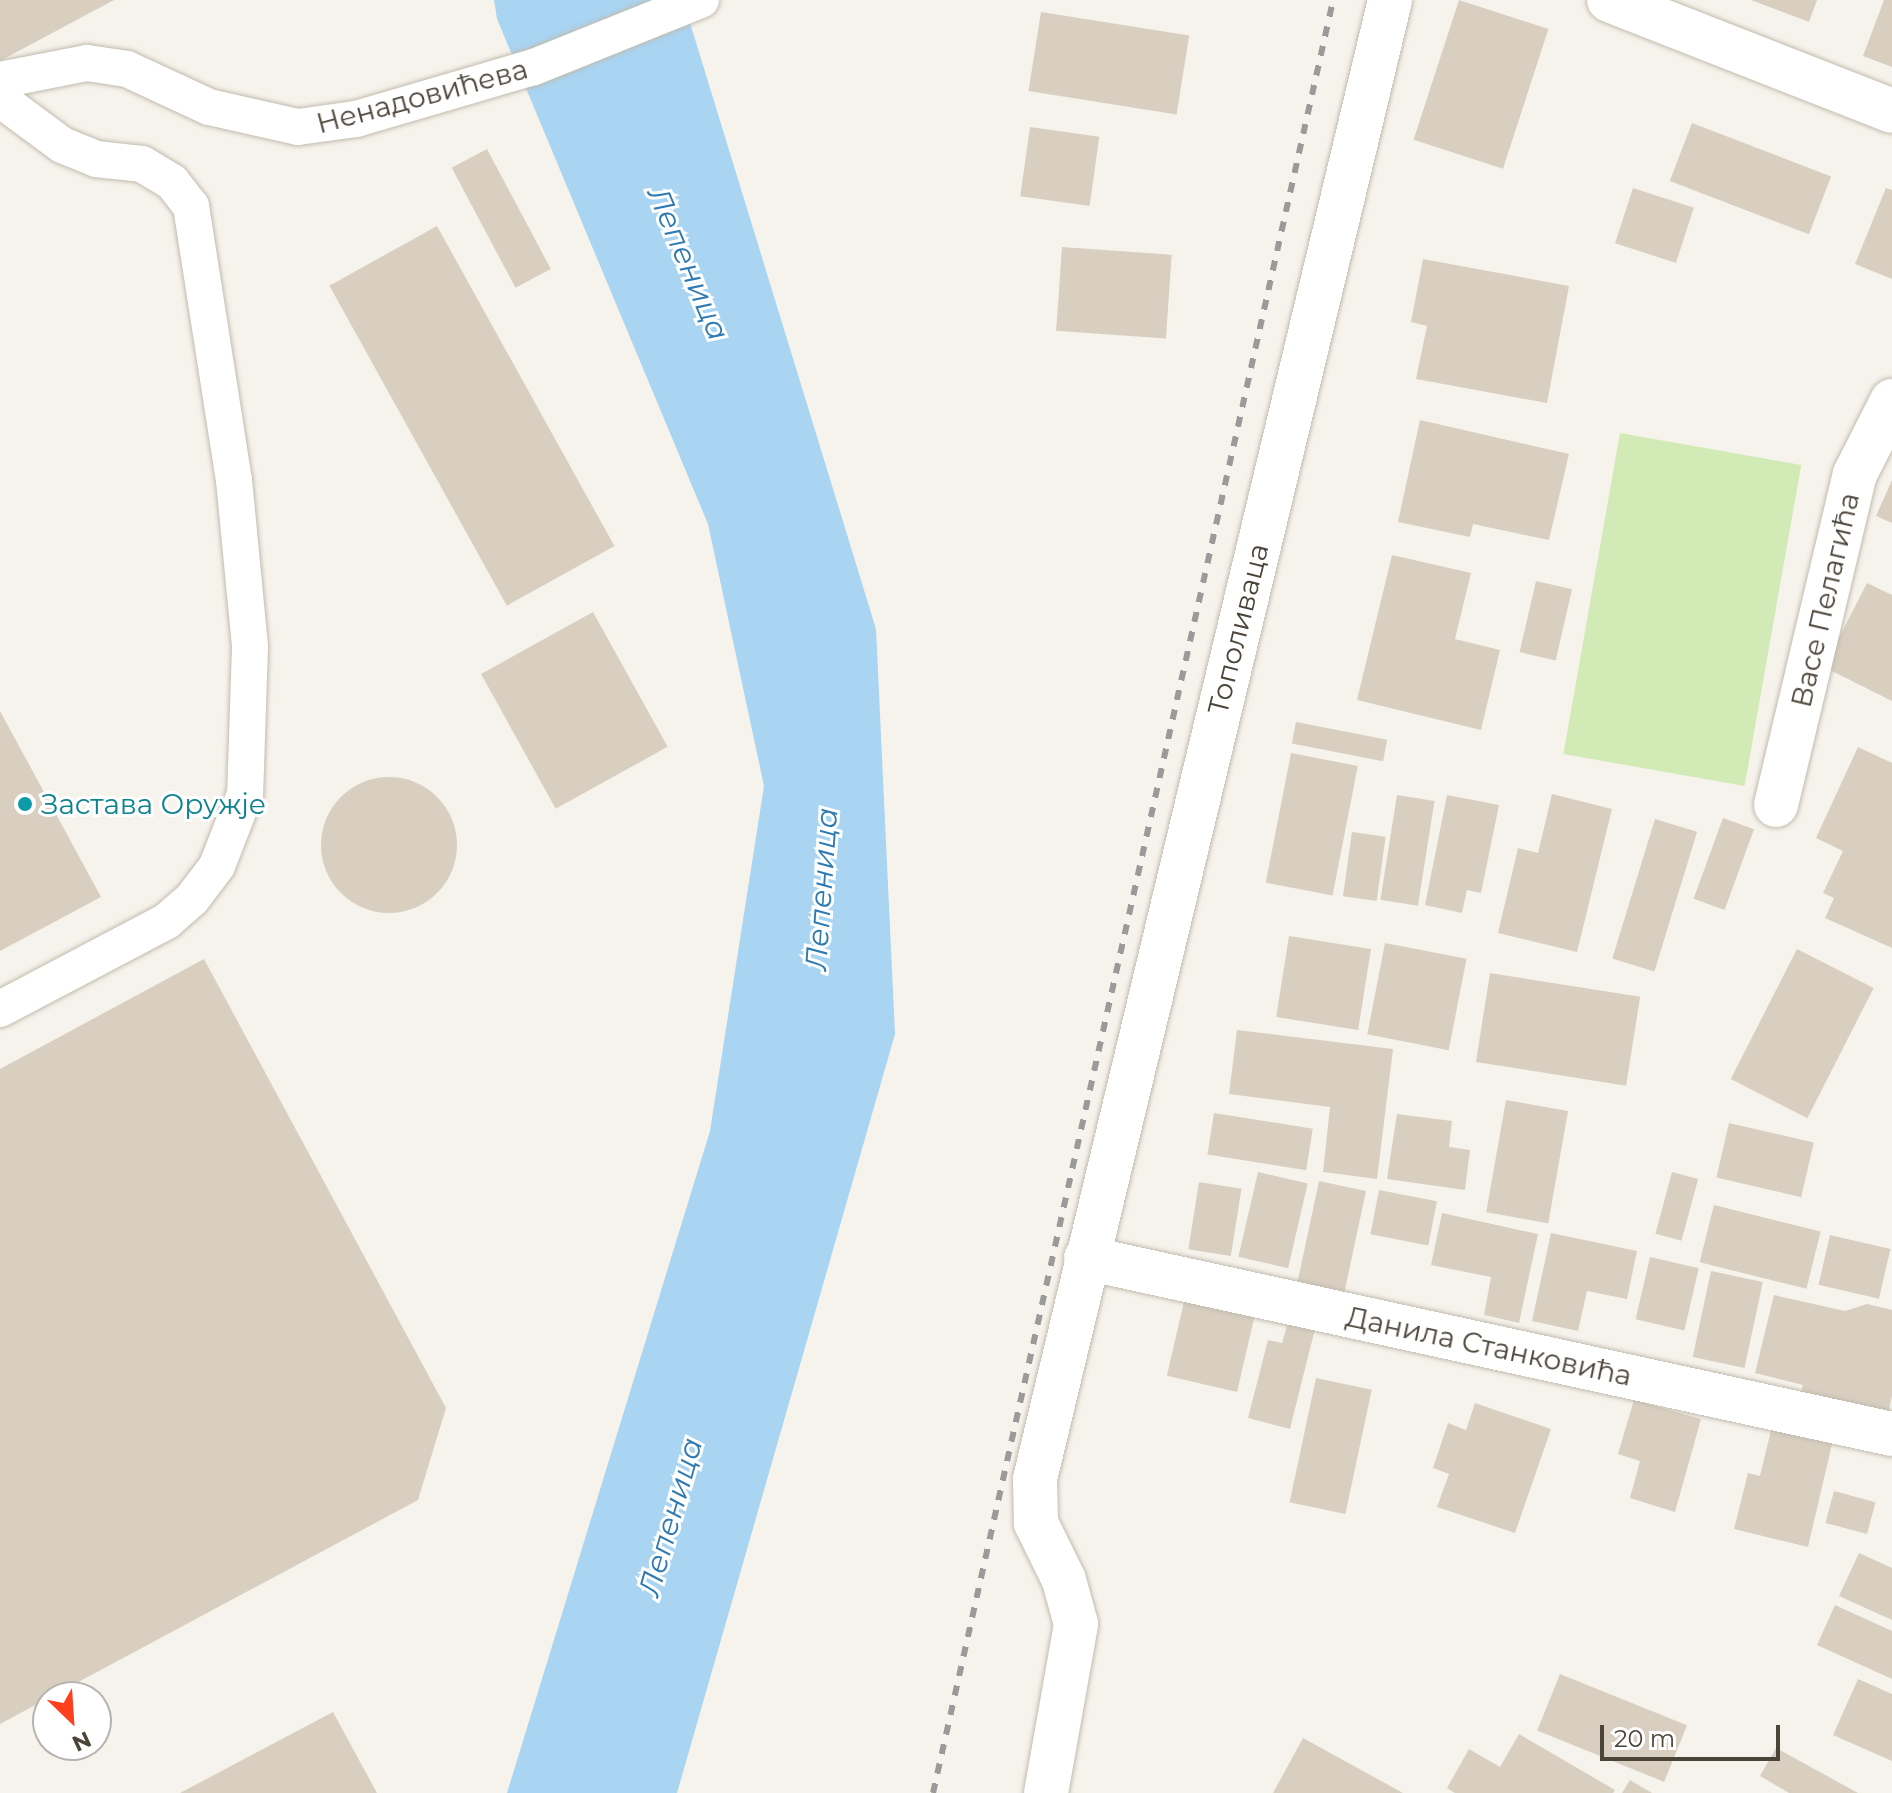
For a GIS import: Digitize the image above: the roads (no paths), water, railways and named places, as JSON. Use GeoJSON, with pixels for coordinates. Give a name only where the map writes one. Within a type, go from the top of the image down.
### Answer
{"type":"FeatureCollection","features":[{"type":"Feature","properties":{"kind":"street","name":"Тополиваца"},"geometry":{"type":"LineString","coordinates":[[1046,1793],[1076,1624],[1032,1504],[1086,1258],[1390,0]]}},
{"type":"Feature","properties":{"kind":"street"},"geometry":{"type":"LineString","coordinates":[[1609,0],[1892,111]]}},
{"type":"Feature","properties":{"kind":"street","name":"Васе Пелагића"},"geometry":{"type":"LineString","coordinates":[[1776,805],[1855,474],[1892,401]]}},
{"type":"Feature","properties":{"kind":"street","name":"Данила Станковића"},"geometry":{"type":"LineString","coordinates":[[1086,1258],[1892,1434]]}},
{"type":"Feature","properties":{"kind":"lane","name":"Ненадовићева"},"geometry":{"type":"LineString","coordinates":[[0,80],[87,63],[127,69],[209,107],[298,127],[356,119],[534,67],[701,0]]}},
{"type":"Feature","properties":{"kind":"lane"},"geometry":{"type":"LineString","coordinates":[[0,99],[62,145],[96,159],[142,164],[172,182],[191,206],[234,480],[250,647],[245,794],[217,866],[192,899],[167,921],[0,1009]]}},
{"type":"Feature","properties":{"kind":"water","name":"Лепеница"},"geometry":{"type":"Polygon","coordinates":[[[494,0],[683,0],[876,629],[895,1034],[677,1793],[507,1793],[710,1131],[764,786],[708,524],[497,19],[494,0]]]}},
{"type":"Feature","properties":{"kind":"railway"},"geometry":{"type":"LineString","coordinates":[[933,1793],[1333,0]]}},
{"type":"Feature","properties":{"kind":"place","name":"Застава Оружје"},"geometry":{"type":"Point","coordinates":[25,804]}}]}
